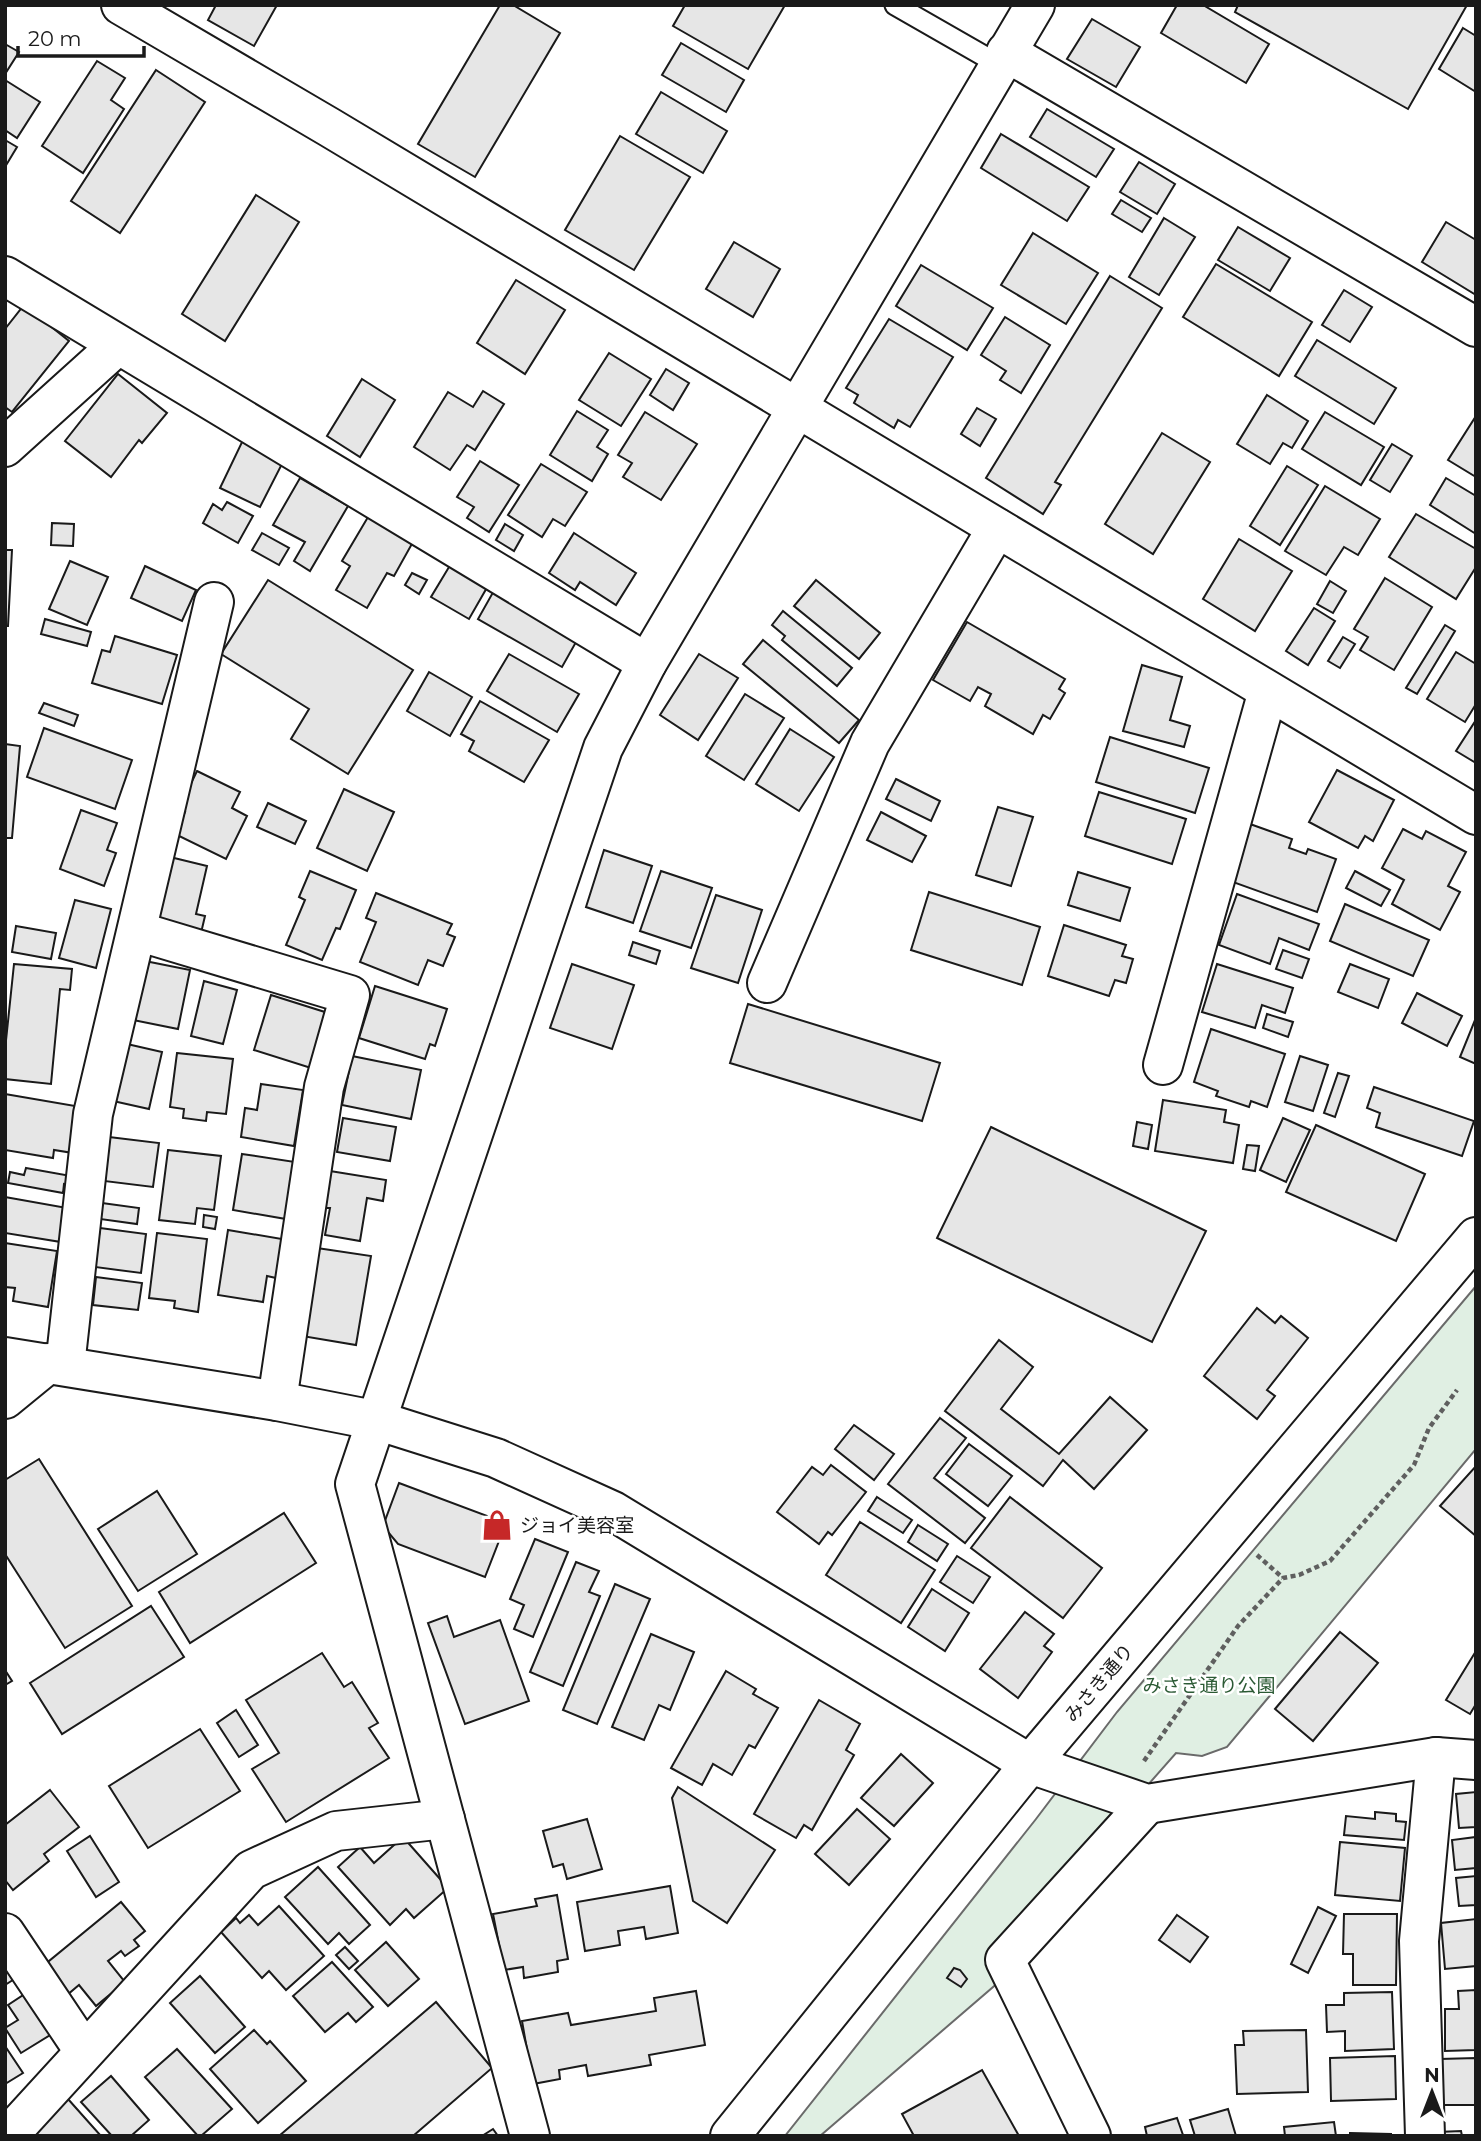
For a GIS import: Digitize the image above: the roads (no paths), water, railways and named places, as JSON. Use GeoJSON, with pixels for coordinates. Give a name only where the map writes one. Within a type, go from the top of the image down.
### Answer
{"type":"FeatureCollection","features":[{"type":"Feature","properties":{"kind":"street"},"geometry":{"type":"LineString","coordinates":[[121,5],[1476,815]]}},
{"type":"Feature","properties":{"kind":"street"},"geometry":{"type":"LineString","coordinates":[[530,2136],[355,1484],[379,1421],[603,748],[647,663],[1035,5]]}},
{"type":"Feature","properties":{"kind":"street"},"geometry":{"type":"LineString","coordinates":[[1002,58],[1476,327]]}},
{"type":"Feature","properties":{"kind":"street"},"geometry":{"type":"LineString","coordinates":[[5,276],[647,663]]}},
{"type":"Feature","properties":{"kind":"street"},"geometry":{"type":"LineString","coordinates":[[5,447],[118,345]]}},
{"type":"Feature","properties":{"kind":"street"},"geometry":{"type":"LineString","coordinates":[[767,983],[870,743],[997,528]]}},
{"type":"Feature","properties":{"kind":"street"},"geometry":{"type":"LineString","coordinates":[[5,1399],[57,1364],[93,1114],[214,602]]}},
{"type":"Feature","properties":{"kind":"street"},"geometry":{"type":"LineString","coordinates":[[1163,1065],[1268,691]]}},
{"type":"Feature","properties":{"kind":"street"},"geometry":{"type":"LineString","coordinates":[[136,930],[350,995],[324,1087],[277,1401]]}},
{"type":"Feature","properties":{"kind":"street","name":"みさき通り"},"geometry":{"type":"LineString","coordinates":[[730,2136],[1030,1764],[1476,1237]]}},
{"type":"Feature","properties":{"kind":"street"},"geometry":{"type":"LineString","coordinates":[[5,1357],[277,1401],[379,1421],[496,1458],[613,1511],[1030,1764],[1147,1804],[1436,1757],[1476,1760]]}},
{"type":"Feature","properties":{"kind":"street"},"geometry":{"type":"LineString","coordinates":[[1425,2136],[1419,1941],[1436,1757]]}},
{"type":"Feature","properties":{"kind":"street"},"geometry":{"type":"LineString","coordinates":[[1091,2136],[1005,1960],[1147,1804]]}},
{"type":"Feature","properties":{"kind":"street"},"geometry":{"type":"LineString","coordinates":[[8,2136],[251,1870],[336,1831],[445,1819]]}},
{"type":"Feature","properties":{"kind":"street"},"geometry":{"type":"LineString","coordinates":[[5,1933],[84,2051]]}},
{"type":"Feature","properties":{"kind":"lane"},"geometry":{"type":"LineString","coordinates":[[895,5],[1002,58]]}},
{"type":"Feature","properties":{"kind":"place","name":"ジョイ美容室"},"geometry":{"type":"Point","coordinates":[497,1525]}},
{"type":"Feature","properties":{"kind":"park label","name":"みさき通り公園"},"geometry":{"type":"Point","coordinates":[1209,1685]}}]}
